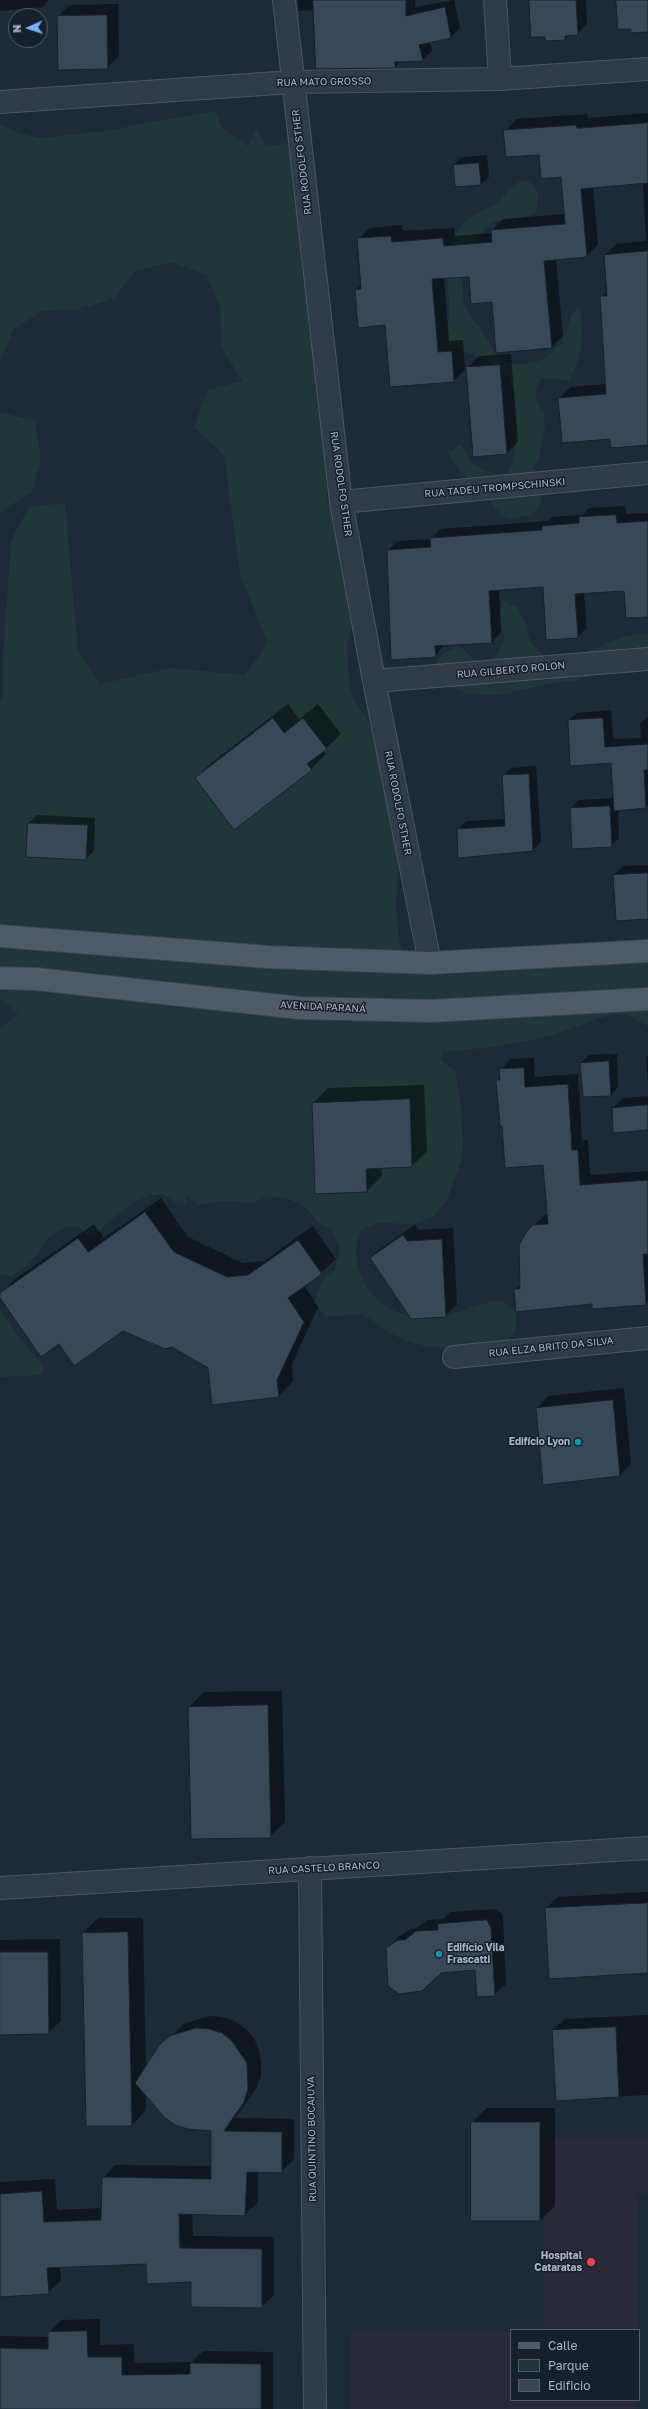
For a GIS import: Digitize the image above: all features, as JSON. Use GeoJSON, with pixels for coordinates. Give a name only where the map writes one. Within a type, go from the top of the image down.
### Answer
{"type":"FeatureCollection","features":[{"type":"Feature","properties":{"kind":"main road"},"geometry":{"type":"LineString","coordinates":[[0,936],[268,958],[430,963],[648,951]]}},
{"type":"Feature","properties":{"kind":"main road","name":"AVENIDA PARANÁ"},"geometry":{"type":"LineString","coordinates":[[0,978],[36,979],[300,1008],[431,1011],[648,999]]}},
{"type":"Feature","properties":{"kind":"street","name":"RUA RODOLFO STHER"},"geometry":{"type":"LineString","coordinates":[[284,0],[292,82],[342,502],[374,681],[430,963]]}},
{"type":"Feature","properties":{"kind":"street"},"geometry":{"type":"LineString","coordinates":[[495,0],[500,80]]}},
{"type":"Feature","properties":{"kind":"street","name":"RUA MATO GROSSO"},"geometry":{"type":"LineString","coordinates":[[0,102],[292,82],[500,80],[648,69]]}},
{"type":"Feature","properties":{"kind":"street","name":"RUA TADEU TROMPSCHINSKI"},"geometry":{"type":"LineString","coordinates":[[342,502],[648,473]]}},
{"type":"Feature","properties":{"kind":"street","name":"RUA GILBERTO ROLON"},"geometry":{"type":"LineString","coordinates":[[374,681],[648,659]]}},
{"type":"Feature","properties":{"kind":"street","name":"RUA ELZA BRITO DA SILVA"},"geometry":{"type":"LineString","coordinates":[[454,1357],[648,1338]]}},
{"type":"Feature","properties":{"kind":"street","name":"RUA CASTELO BRANCO"},"geometry":{"type":"LineString","coordinates":[[0,1888],[648,1848]]}},
{"type":"Feature","properties":{"kind":"street","name":"RUA QUINTINO BOCAIUVA"},"geometry":{"type":"LineString","coordinates":[[310,1868],[315,2409]]}},
{"type":"Feature","properties":{"kind":"shaded area","name":"Hospital Cataratas"},"geometry":{"type":"Polygon","coordinates":[[[545,2138],[648,2138],[648,2194],[638,2194],[638,2329],[544,2329],[545,2138]]]}},
{"type":"Feature","properties":{"kind":"shaded area"},"geometry":{"type":"Polygon","coordinates":[[[350,2332],[510,2332],[510,2401],[637,2401],[637,2409],[350,2409],[350,2332]]]}},
{"type":"Feature","properties":{"kind":"green space"},"geometry":{"type":"Polygon","coordinates":[[[215,111],[223,129],[248,146],[256,129],[267,146],[287,143],[291,159],[316,361],[316,383],[324,423],[327,498],[333,516],[354,620],[347,644],[349,682],[354,701],[365,715],[376,740],[399,862],[396,902],[399,940],[406,962],[432,972],[444,974],[466,974],[512,967],[563,968],[590,962],[648,940],[648,1026],[626,1015],[609,1016],[599,1018],[561,1033],[526,1041],[498,1046],[444,1052],[440,1059],[455,1071],[461,1108],[463,1145],[461,1162],[447,1200],[433,1217],[412,1224],[377,1223],[360,1231],[356,1247],[358,1266],[364,1281],[372,1294],[384,1304],[397,1312],[413,1317],[429,1318],[446,1317],[475,1306],[502,1300],[516,1312],[516,1330],[504,1346],[447,1348],[419,1345],[392,1334],[362,1314],[325,1317],[315,1302],[321,1282],[334,1270],[340,1252],[333,1230],[317,1221],[304,1206],[286,1198],[269,1196],[252,1203],[216,1201],[199,1205],[185,1196],[186,1204],[182,1204],[161,1195],[152,1195],[143,1198],[123,1210],[91,1239],[78,1226],[64,1228],[55,1232],[37,1255],[23,1268],[12,1276],[1,1275],[0,1278],[0,1028],[18,1014],[0,998],[0,703],[3,696],[3,657],[11,540],[29,507],[65,503],[78,651],[100,684],[171,668],[245,675],[268,643],[240,574],[224,455],[194,428],[207,390],[242,381],[222,348],[220,308],[206,275],[171,262],[135,271],[114,299],[78,309],[42,311],[13,330],[0,363],[0,125],[20,133],[39,138],[114,130],[133,125],[215,111]]]}},
{"type":"Feature","properties":{"kind":"green space"},"geometry":{"type":"Polygon","coordinates":[[[527,180],[534,186],[538,194],[536,212],[528,217],[496,221],[488,225],[469,248],[462,277],[464,305],[474,321],[480,327],[499,360],[527,364],[544,358],[551,353],[563,339],[570,323],[571,314],[580,308],[582,336],[580,354],[569,380],[541,378],[537,387],[536,395],[538,403],[544,411],[545,430],[539,458],[534,467],[534,477],[542,492],[541,501],[536,510],[529,516],[510,518],[501,515],[481,491],[460,471],[448,453],[460,444],[469,459],[476,465],[493,473],[499,474],[507,472],[511,467],[515,448],[516,420],[511,381],[507,375],[501,369],[487,361],[448,344],[448,261],[450,249],[460,227],[469,218],[500,200],[517,183],[527,180]]]}},
{"type":"Feature","properties":{"kind":"green space"},"geometry":{"type":"Polygon","coordinates":[[[0,412],[35,421],[41,459],[32,492],[0,512],[0,412]]]}},
{"type":"Feature","properties":{"kind":"green space"},"geometry":{"type":"Polygon","coordinates":[[[502,600],[518,608],[526,624],[530,641],[544,656],[580,653],[624,637],[640,634],[648,635],[648,669],[633,673],[593,675],[575,681],[557,682],[503,694],[483,695],[462,692],[445,684],[432,668],[442,654],[459,645],[477,662],[496,657],[505,640],[500,620],[502,600]]]}},
{"type":"Feature","properties":{"kind":"green space"},"geometry":{"type":"Polygon","coordinates":[[[0,1309],[15,1332],[45,1368],[41,1375],[0,1377],[0,1309]]]}},
{"type":"Feature","properties":{"kind":"building"},"geometry":{"type":"Polygon","coordinates":[[[313,0],[406,0],[406,16],[445,7],[451,38],[419,45],[423,61],[395,62],[395,68],[316,69],[313,0]]]}},
{"type":"Feature","properties":{"kind":"building"},"geometry":{"type":"Polygon","coordinates":[[[529,0],[576,0],[578,35],[565,36],[565,40],[545,41],[545,37],[531,37],[529,0]]]}},
{"type":"Feature","properties":{"kind":"building"},"geometry":{"type":"Polygon","coordinates":[[[616,0],[648,0],[648,32],[631,33],[631,29],[618,29],[616,0]]]}},
{"type":"Feature","properties":{"kind":"building"},"geometry":{"type":"Polygon","coordinates":[[[107,15],[108,69],[58,70],[57,16],[107,15]]]}},
{"type":"Feature","properties":{"kind":"building"},"geometry":{"type":"Polygon","coordinates":[[[648,123],[648,183],[581,189],[587,257],[544,261],[552,348],[496,353],[492,302],[471,304],[469,277],[432,279],[438,352],[452,351],[454,382],[390,387],[385,325],[358,328],[355,290],[361,289],[357,238],[391,236],[392,242],[443,238],[444,246],[492,242],[491,230],[565,224],[561,177],[541,179],[539,155],[506,157],[503,130],[576,125],[577,128],[648,123]]]}},
{"type":"Feature","properties":{"kind":"building"},"geometry":{"type":"Polygon","coordinates":[[[479,163],[481,185],[455,187],[453,165],[479,163]]]}},
{"type":"Feature","properties":{"kind":"building"},"geometry":{"type":"Polygon","coordinates":[[[648,251],[648,445],[611,448],[610,439],[562,443],[558,398],[606,394],[600,296],[607,296],[604,255],[648,251]]]}},
{"type":"Feature","properties":{"kind":"building"},"geometry":{"type":"Polygon","coordinates":[[[500,365],[507,454],[473,457],[466,367],[500,365]]]}},
{"type":"Feature","properties":{"kind":"building"},"geometry":{"type":"Polygon","coordinates":[[[616,515],[617,523],[648,521],[648,617],[626,618],[624,591],[575,594],[578,638],[546,640],[543,587],[489,591],[492,643],[435,646],[436,657],[391,660],[387,550],[431,547],[430,538],[542,530],[542,526],[579,523],[579,517],[616,515]]]}},
{"type":"Feature","properties":{"kind":"building"},"geometry":{"type":"Polygon","coordinates":[[[273,718],[284,733],[303,718],[327,749],[307,764],[312,770],[234,830],[195,778],[273,718]]]}},
{"type":"Feature","properties":{"kind":"building"},"geometry":{"type":"Polygon","coordinates":[[[603,718],[605,747],[648,744],[648,770],[644,770],[646,808],[614,811],[611,763],[570,766],[568,720],[603,718]]]}},
{"type":"Feature","properties":{"kind":"building"},"geometry":{"type":"Polygon","coordinates":[[[529,774],[533,851],[458,858],[457,829],[505,826],[502,775],[529,774]]]}},
{"type":"Feature","properties":{"kind":"building"},"geometry":{"type":"Polygon","coordinates":[[[610,806],[612,847],[572,849],[570,808],[610,806]]]}},
{"type":"Feature","properties":{"kind":"building"},"geometry":{"type":"Polygon","coordinates":[[[28,823],[88,825],[86,860],[26,857],[28,823]]]}},
{"type":"Feature","properties":{"kind":"building"},"geometry":{"type":"Polygon","coordinates":[[[648,873],[648,919],[616,921],[613,875],[648,873]]]}},
{"type":"Feature","properties":{"kind":"building"},"geometry":{"type":"Polygon","coordinates":[[[609,1061],[611,1096],[583,1097],[580,1063],[609,1061]]]}},
{"type":"Feature","properties":{"kind":"building"},"geometry":{"type":"Polygon","coordinates":[[[524,1068],[525,1087],[568,1084],[572,1150],[578,1150],[580,1185],[648,1180],[648,1254],[643,1254],[646,1305],[592,1309],[592,1304],[516,1312],[514,1289],[520,1289],[519,1245],[527,1231],[533,1225],[548,1224],[543,1165],[505,1168],[502,1126],[500,1126],[496,1080],[500,1080],[499,1069],[524,1068]]]}},
{"type":"Feature","properties":{"kind":"building"},"geometry":{"type":"Polygon","coordinates":[[[410,1099],[412,1167],[366,1169],[367,1192],[315,1194],[312,1103],[410,1099]]]}},
{"type":"Feature","properties":{"kind":"building"},"geometry":{"type":"Polygon","coordinates":[[[648,1105],[648,1130],[613,1133],[612,1108],[648,1105]]]}},
{"type":"Feature","properties":{"kind":"building"},"geometry":{"type":"Polygon","coordinates":[[[145,1212],[174,1252],[227,1277],[248,1275],[298,1240],[322,1274],[288,1298],[304,1322],[277,1380],[279,1397],[212,1405],[208,1368],[172,1347],[165,1349],[123,1331],[74,1366],[59,1344],[41,1357],[0,1298],[0,1293],[78,1238],[88,1252],[145,1212]]]}},
{"type":"Feature","properties":{"kind":"building"},"geometry":{"type":"Polygon","coordinates":[[[403,1235],[407,1241],[442,1239],[446,1317],[411,1319],[370,1258],[403,1235]]]}},
{"type":"Feature","properties":{"kind":"building","name":"Edifício Lyon"},"geometry":{"type":"Polygon","coordinates":[[[613,1400],[620,1476],[543,1485],[536,1408],[613,1400]]]}},
{"type":"Feature","properties":{"kind":"building"},"geometry":{"type":"Polygon","coordinates":[[[268,1705],[271,1838],[191,1839],[188,1707],[268,1705]]]}},
{"type":"Feature","properties":{"kind":"building"},"geometry":{"type":"Polygon","coordinates":[[[648,1903],[648,1973],[549,1979],[545,1908],[648,1903]]]}},
{"type":"Feature","properties":{"kind":"building","name":"Edifício Vila Frascatti"},"geometry":{"type":"Polygon","coordinates":[[[487,1920],[491,1928],[495,1996],[477,1997],[475,1970],[441,1973],[422,1991],[399,1994],[388,1986],[386,1948],[398,1940],[405,1940],[416,1931],[438,1930],[438,1924],[487,1920]]]}},
{"type":"Feature","properties":{"kind":"building"},"geometry":{"type":"Polygon","coordinates":[[[128,1932],[132,2126],[86,2126],[82,1933],[128,1932]]]}},
{"type":"Feature","properties":{"kind":"building"},"geometry":{"type":"Polygon","coordinates":[[[0,1952],[48,1952],[49,2034],[0,2035],[0,1952]]]}},
{"type":"Feature","properties":{"kind":"building"},"geometry":{"type":"Polygon","coordinates":[[[616,2027],[619,2097],[556,2101],[552,2030],[616,2027]]]}},
{"type":"Feature","properties":{"kind":"building"},"geometry":{"type":"Polygon","coordinates":[[[196,2028],[209,2029],[222,2033],[232,2041],[247,2063],[248,2089],[244,2102],[224,2131],[282,2132],[282,2173],[247,2172],[245,2216],[179,2214],[180,2248],[262,2249],[262,2308],[191,2307],[191,2282],[147,2284],[146,2264],[47,2268],[49,2294],[0,2297],[0,2194],[42,2191],[44,2222],[101,2220],[102,2177],[211,2179],[211,2131],[188,2129],[175,2125],[164,2117],[135,2083],[160,2044],[170,2036],[196,2028]]]}},
{"type":"Feature","properties":{"kind":"building"},"geometry":{"type":"Polygon","coordinates":[[[471,2122],[540,2122],[540,2221],[471,2221],[471,2122]]]}},
{"type":"Feature","properties":{"kind":"building"},"geometry":{"type":"Polygon","coordinates":[[[87,2331],[88,2357],[122,2357],[122,2375],[190,2374],[190,2363],[261,2364],[261,2409],[0,2409],[0,2348],[48,2349],[48,2332],[87,2331]]]}},
{"type":"Feature","properties":{"kind":"place","name":"Edifício Lyon"},"geometry":{"type":"Point","coordinates":[578,1442]}},
{"type":"Feature","properties":{"kind":"place","name":"Edifício Vila Frascatti"},"geometry":{"type":"Point","coordinates":[439,1954]}},
{"type":"Feature","properties":{"kind":"place","name":"Hospital Cataratas"},"geometry":{"type":"Point","coordinates":[591,2262]}}]}
